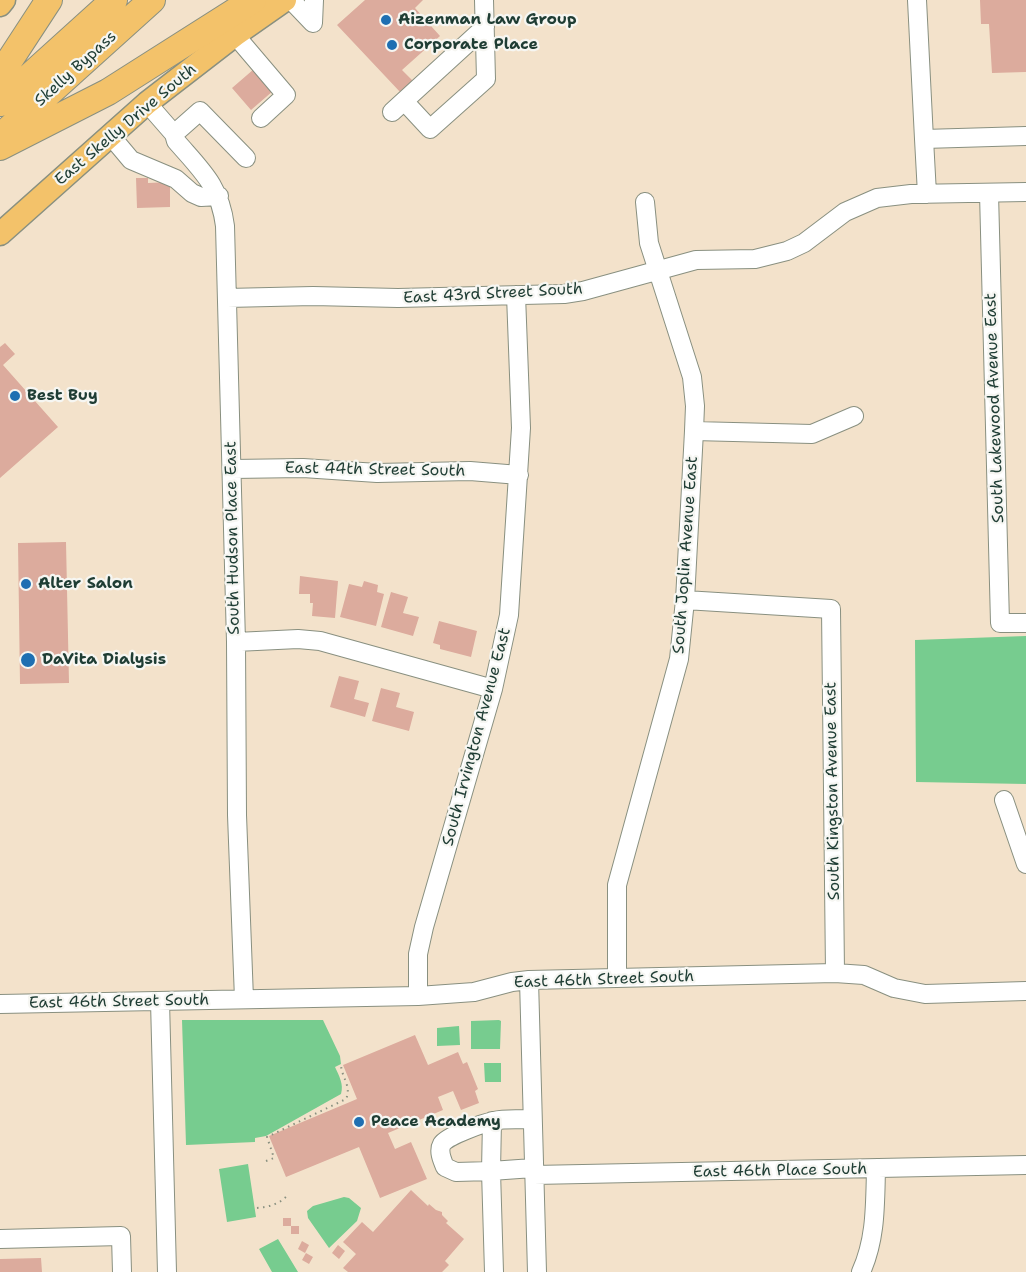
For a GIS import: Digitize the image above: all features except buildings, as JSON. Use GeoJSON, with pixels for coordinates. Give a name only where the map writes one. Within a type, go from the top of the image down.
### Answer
{"type":"FeatureCollection","features":[{"type":"Feature","properties":{"kind":"highway"},"geometry":{"type":"LineString","coordinates":[[0,75],[49,0]]}},
{"type":"Feature","properties":{"kind":"highway","name":"Skelly Bypass"},"geometry":{"type":"LineString","coordinates":[[0,103],[114,0]]}},
{"type":"Feature","properties":{"kind":"highway","name":"Skelly Bypass"},"geometry":{"type":"LineString","coordinates":[[0,137],[152,0]]}},
{"type":"Feature","properties":{"kind":"highway"},"geometry":{"type":"LineString","coordinates":[[0,147],[108,92],[254,0]]}},
{"type":"Feature","properties":{"kind":"main road"},"geometry":{"type":"LineString","coordinates":[[0,5],[4,0]]}},
{"type":"Feature","properties":{"kind":"main road","name":"East Skelly Drive South"},"geometry":{"type":"LineString","coordinates":[[0,234],[147,103],[235,34],[285,0]]}},
{"type":"Feature","properties":{"kind":"street"},"geometry":{"type":"LineString","coordinates":[[291,0],[313,23],[314,0]]}},
{"type":"Feature","properties":{"kind":"street"},"geometry":{"type":"LineString","coordinates":[[484,0],[485,27],[486,78],[430,129],[398,106],[485,27]]}},
{"type":"Feature","properties":{"kind":"street"},"geometry":{"type":"LineString","coordinates":[[917,0],[927,194]]}},
{"type":"Feature","properties":{"kind":"street"},"geometry":{"type":"LineString","coordinates":[[235,34],[286,95],[261,118]]}},
{"type":"Feature","properties":{"kind":"street","name":"South Hudson Place East"},"geometry":{"type":"LineString","coordinates":[[147,103],[203,171],[219,196],[225,226],[236,642],[237,814],[244,999]]}},
{"type":"Feature","properties":{"kind":"street"},"geometry":{"type":"LineString","coordinates":[[174,134],[200,111],[246,158]]}},
{"type":"Feature","properties":{"kind":"street"},"geometry":{"type":"LineString","coordinates":[[110,135],[131,160],[176,179],[192,193],[201,197],[219,196]]}},
{"type":"Feature","properties":{"kind":"street"},"geometry":{"type":"LineString","coordinates":[[924,139],[1026,136]]}},
{"type":"Feature","properties":{"kind":"street","name":"South Lakewood Avenue East"},"geometry":{"type":"LineString","coordinates":[[989,192],[1000,623],[1026,623]]}},
{"type":"Feature","properties":{"kind":"street","name":"East 43rd Street South"},"geometry":{"type":"LineString","coordinates":[[227,298],[313,296],[398,298],[583,291],[696,260],[754,259],[787,251],[804,243],[845,212],[877,198],[927,194],[1026,192]]}},
{"type":"Feature","properties":{"kind":"street","name":"South Joplin Avenue East"},"geometry":{"type":"LineString","coordinates":[[617,978],[617,885],[679,659],[685,600],[695,406],[692,377],[649,243],[645,202]]}},
{"type":"Feature","properties":{"kind":"street","name":"South Irvington Avenue East"},"geometry":{"type":"LineString","coordinates":[[418,996],[418,954],[424,927],[493,689],[509,615],[521,428],[516,295]]}},
{"type":"Feature","properties":{"kind":"street"},"geometry":{"type":"LineString","coordinates":[[694,431],[812,434],[854,416]]}},
{"type":"Feature","properties":{"kind":"street","name":"East 44th Street South"},"geometry":{"type":"LineString","coordinates":[[232,469],[303,468],[378,473],[470,471],[519,475]]}},
{"type":"Feature","properties":{"kind":"street","name":"South Kingston Avenue East"},"geometry":{"type":"LineString","coordinates":[[685,600],[831,609],[835,973]]}},
{"type":"Feature","properties":{"kind":"street"},"geometry":{"type":"LineString","coordinates":[[236,642],[298,639],[320,641],[493,689]]}},
{"type":"Feature","properties":{"kind":"street"},"geometry":{"type":"LineString","coordinates":[[1004,800],[1026,864]]}},
{"type":"Feature","properties":{"kind":"street","name":"East 46th Street South"},"geometry":{"type":"LineString","coordinates":[[0,1004],[418,996],[474,992],[529,980],[835,973],[864,975],[894,987],[925,994],[1026,991]]}},
{"type":"Feature","properties":{"kind":"street"},"geometry":{"type":"LineString","coordinates":[[529,980],[537,1272]]}},
{"type":"Feature","properties":{"kind":"street"},"geometry":{"type":"LineString","coordinates":[[160,1001],[167,1272]]}},
{"type":"Feature","properties":{"kind":"street"},"geometry":{"type":"LineString","coordinates":[[494,1272],[492,1121],[532,1119]]}},
{"type":"Feature","properties":{"kind":"street","name":"East 46th Place South"},"geometry":{"type":"LineString","coordinates":[[492,1121],[444,1142],[441,1146],[441,1158],[445,1167],[456,1172],[491,1178],[534,1172],[876,1169],[1026,1165]]}},
{"type":"Feature","properties":{"kind":"street"},"geometry":{"type":"LineString","coordinates":[[861,1272],[875,1223],[876,1169]]}},
{"type":"Feature","properties":{"kind":"street"},"geometry":{"type":"LineString","coordinates":[[0,1239],[121,1236],[122,1272]]}},
{"type":"Feature","properties":{"kind":"path"},"geometry":{"type":"LineString","coordinates":[[266,1161],[274,1158],[267,1137],[346,1099],[349,1094],[348,1086],[341,1064]]}},
{"type":"Feature","properties":{"kind":"path"},"geometry":{"type":"LineString","coordinates":[[257,1208],[271,1206],[287,1196]]}},
{"type":"Feature","properties":{"kind":"green space"},"geometry":{"type":"Polygon","coordinates":[[[1026,636],[1026,784],[916,782],[915,640],[1026,636]]]}},
{"type":"Feature","properties":{"kind":"green space"},"geometry":{"type":"Polygon","coordinates":[[[182,1020],[323,1020],[340,1056],[341,1064],[335,1067],[341,1083],[341,1094],[266,1136],[255,1138],[255,1142],[186,1145],[182,1020]]]}},
{"type":"Feature","properties":{"kind":"green space"},"geometry":{"type":"Polygon","coordinates":[[[471,1021],[501,1021],[500,1049],[471,1049],[471,1021]]]}},
{"type":"Feature","properties":{"kind":"green space"},"geometry":{"type":"Polygon","coordinates":[[[459,1026],[460,1045],[437,1046],[437,1028],[459,1026]]]}},
{"type":"Feature","properties":{"kind":"green space"},"geometry":{"type":"Polygon","coordinates":[[[484,1063],[501,1063],[501,1082],[485,1082],[484,1063]]]}},
{"type":"Feature","properties":{"kind":"green space"},"geometry":{"type":"Polygon","coordinates":[[[248,1164],[256,1217],[227,1222],[219,1169],[248,1164]]]}},
{"type":"Feature","properties":{"kind":"green space"},"geometry":{"type":"Polygon","coordinates":[[[344,1197],[349,1198],[361,1208],[357,1221],[329,1248],[308,1218],[307,1211],[313,1206],[344,1197]]]}},
{"type":"Feature","properties":{"kind":"green space"},"geometry":{"type":"Polygon","coordinates":[[[278,1239],[298,1272],[272,1272],[259,1249],[278,1239]]]}},
{"type":"Feature","properties":{"kind":"place","name":"Aizenman Law Group"},"geometry":{"type":"Point","coordinates":[386,20]}},
{"type":"Feature","properties":{"kind":"place","name":"Corporate Place"},"geometry":{"type":"Point","coordinates":[392,45]}},
{"type":"Feature","properties":{"kind":"place","name":"Best Buy"},"geometry":{"type":"Point","coordinates":[15,396]}},
{"type":"Feature","properties":{"kind":"place","name":"Alter Salon"},"geometry":{"type":"Point","coordinates":[26,584]}},
{"type":"Feature","properties":{"kind":"place","name":"DaVita Dialysis"},"geometry":{"type":"Point","coordinates":[28,660]}},
{"type":"Feature","properties":{"kind":"place","name":"Peace Academy"},"geometry":{"type":"Point","coordinates":[359,1122]}}]}
